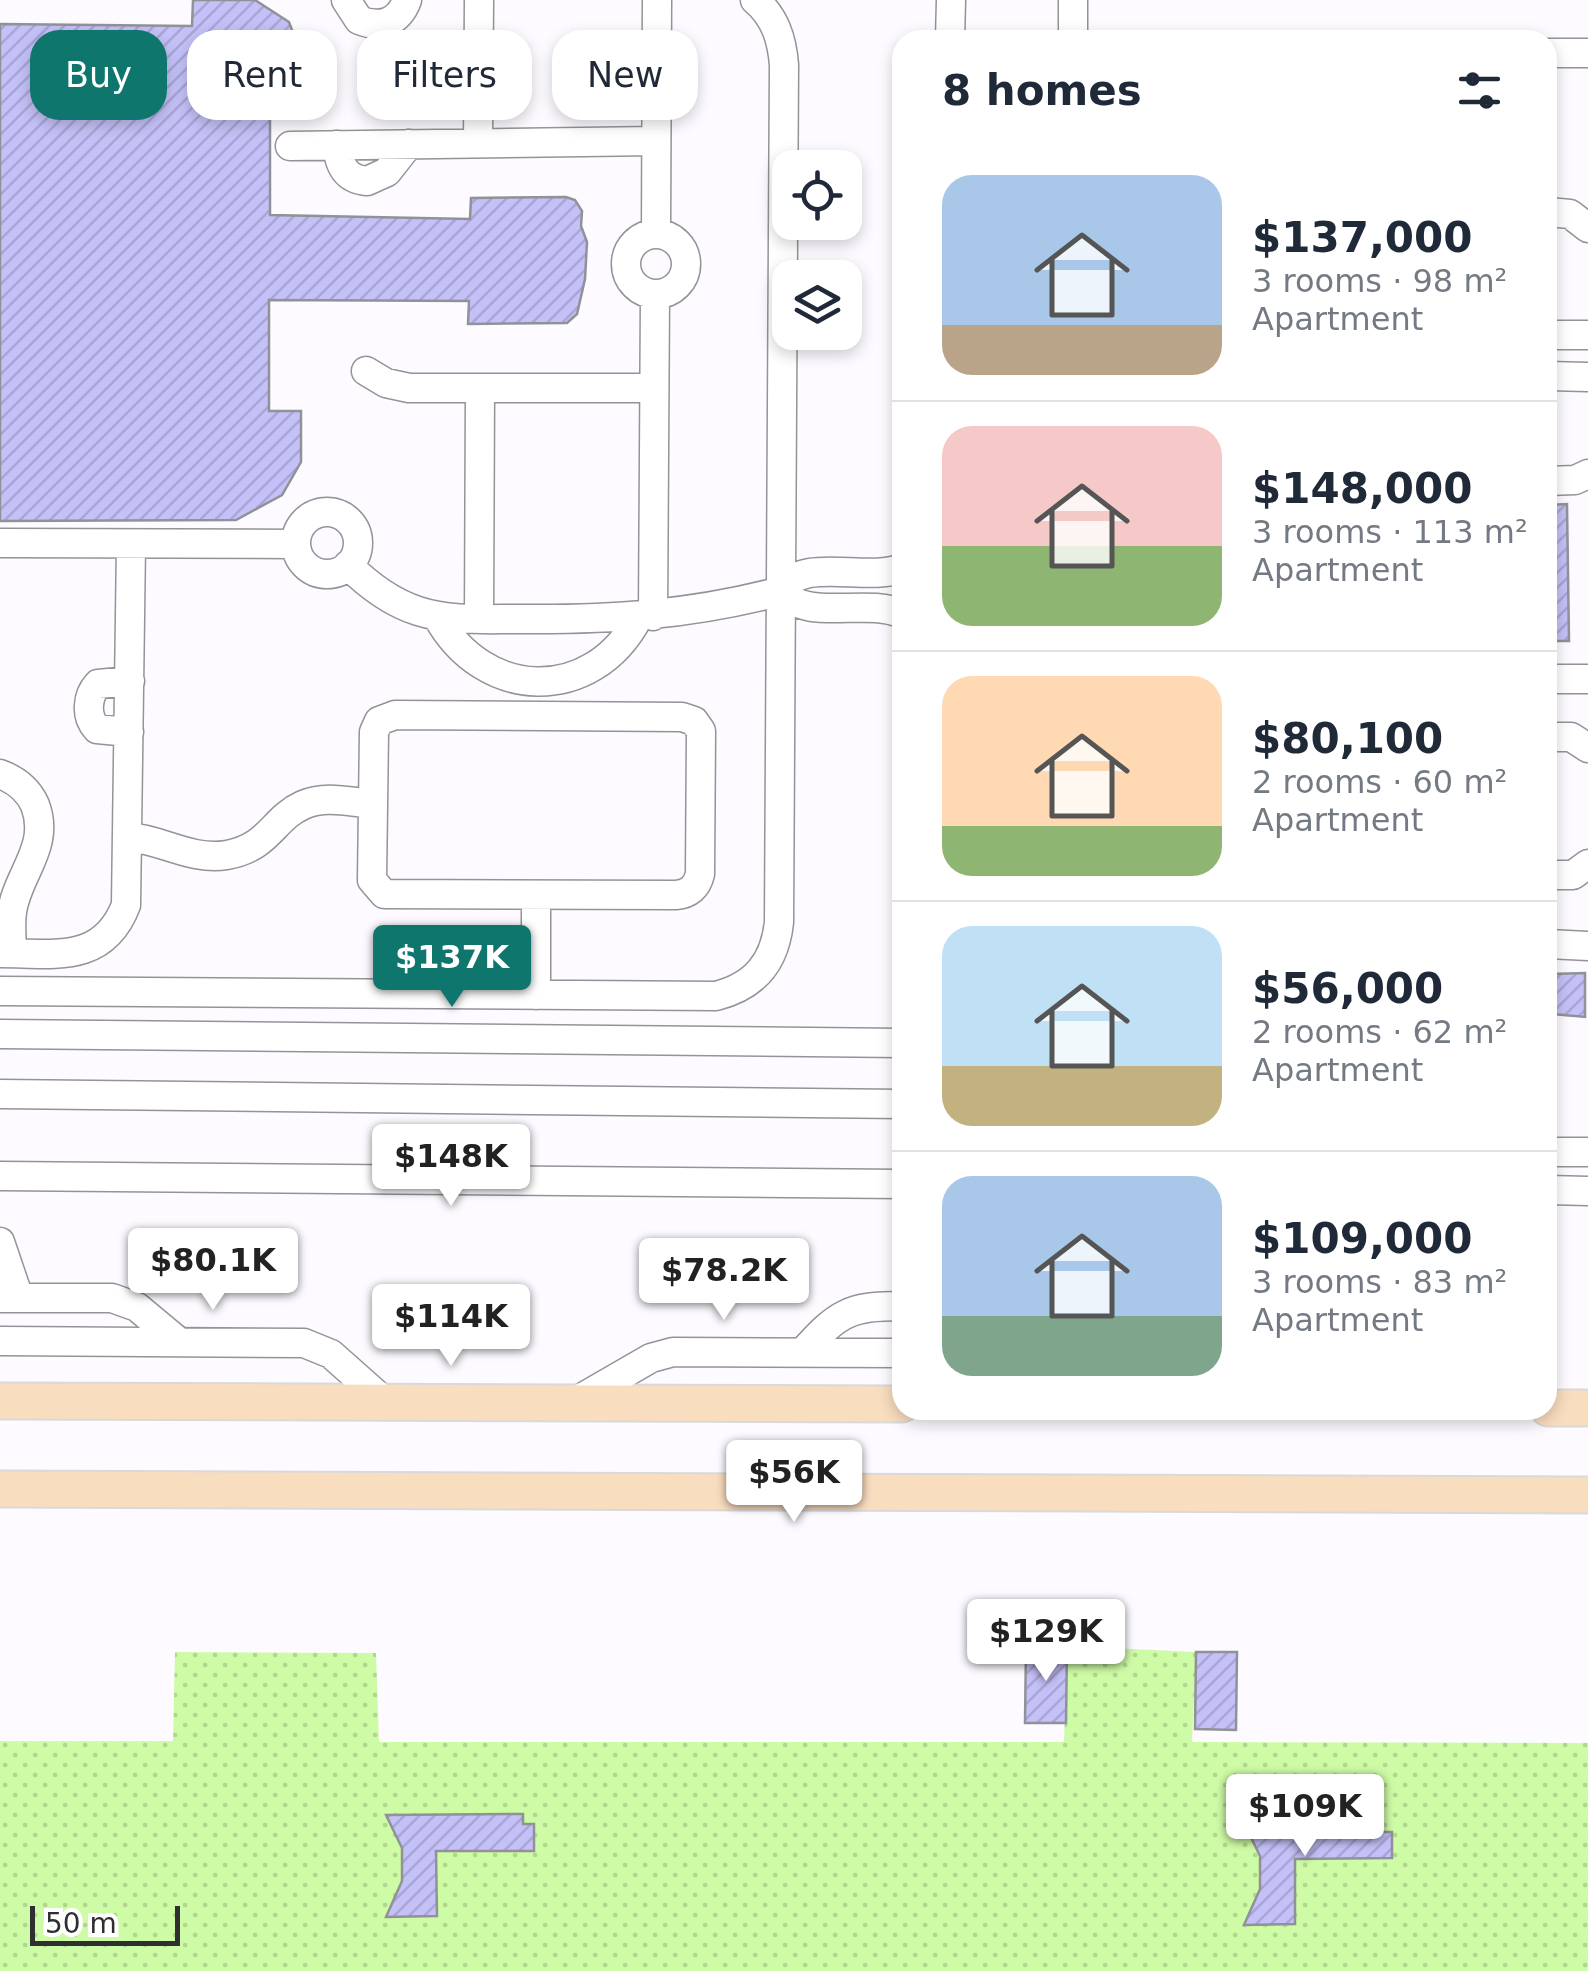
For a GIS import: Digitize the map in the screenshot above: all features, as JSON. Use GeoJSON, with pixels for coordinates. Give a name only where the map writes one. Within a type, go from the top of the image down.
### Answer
{"type":"FeatureCollection","features":[{"type":"Feature","properties":{"kind":"main road"},"geometry":{"type":"LineString","coordinates":[[0,1401],[892,1404]]}},
{"type":"Feature","properties":{"kind":"main road"},"geometry":{"type":"LineString","coordinates":[[1557,1408],[1588,1408]]}},
{"type":"Feature","properties":{"kind":"main road"},"geometry":{"type":"LineString","coordinates":[[0,1489],[1588,1495]]}},
{"type":"Feature","properties":{"kind":"street"},"geometry":{"type":"LineString","coordinates":[[346,0],[359,20],[376,25],[400,15],[407,0]]}},
{"type":"Feature","properties":{"kind":"street"},"geometry":{"type":"LineString","coordinates":[[478,142],[479,0]]}},
{"type":"Feature","properties":{"kind":"street"},"geometry":{"type":"LineString","coordinates":[[656,233],[657,0]]}},
{"type":"Feature","properties":{"kind":"street"},"geometry":{"type":"LineString","coordinates":[[0,991],[716,996],[749,983],[772,956],[779,922],[784,65],[782,43],[774,23],[754,0]]}},
{"type":"Feature","properties":{"kind":"street"},"geometry":{"type":"LineString","coordinates":[[950,30],[951,0]]}},
{"type":"Feature","properties":{"kind":"street"},"geometry":{"type":"LineString","coordinates":[[1073,0],[1073,30]]}},
{"type":"Feature","properties":{"kind":"street"},"geometry":{"type":"LineString","coordinates":[[1557,53],[1588,53]]}},
{"type":"Feature","properties":{"kind":"street"},"geometry":{"type":"LineString","coordinates":[[290,146],[337,145],[346,173],[367,182],[387,172],[408,144],[656,141]]}},
{"type":"Feature","properties":{"kind":"street"},"geometry":{"type":"LineString","coordinates":[[1557,213],[1570,214],[1588,228]]}},
{"type":"Feature","properties":{"kind":"street"},"geometry":{"type":"LineString","coordinates":[[656,233],[679,244],[686,260],[678,284],[655,294],[632,283],[625,259],[639,238],[656,233]]}},
{"type":"Feature","properties":{"kind":"street"},"geometry":{"type":"LineString","coordinates":[[437,616],[456,646],[469,658],[500,675],[534,682],[566,678],[596,666],[645,617],[655,294]]}},
{"type":"Feature","properties":{"kind":"street"},"geometry":{"type":"LineString","coordinates":[[1557,335],[1588,335]]}},
{"type":"Feature","properties":{"kind":"street"},"geometry":{"type":"LineString","coordinates":[[366,371],[398,386],[480,390],[654,388]]}},
{"type":"Feature","properties":{"kind":"street"},"geometry":{"type":"LineString","coordinates":[[1557,376],[1588,377]]}},
{"type":"Feature","properties":{"kind":"street"},"geometry":{"type":"LineString","coordinates":[[479,618],[480,390]]}},
{"type":"Feature","properties":{"kind":"street"},"geometry":{"type":"LineString","coordinates":[[1557,481],[1575,480],[1588,474]]}},
{"type":"Feature","properties":{"kind":"street"},"geometry":{"type":"LineString","coordinates":[[324,512],[342,516],[358,539],[348,565],[332,573],[315,572],[302,561],[296,544],[300,526],[324,512]]}},
{"type":"Feature","properties":{"kind":"street"},"geometry":{"type":"LineString","coordinates":[[0,543],[296,544]]}},
{"type":"Feature","properties":{"kind":"street"},"geometry":{"type":"LineString","coordinates":[[0,774],[26,790],[40,825],[38,848],[12,910],[6,953],[82,952],[115,928],[128,894],[131,544]]}},
{"type":"Feature","properties":{"kind":"street"},"geometry":{"type":"LineString","coordinates":[[348,565],[388,598],[437,616],[479,618],[645,617],[781,591],[801,573],[892,572]]}},
{"type":"Feature","properties":{"kind":"street"},"geometry":{"type":"LineString","coordinates":[[862,574],[857,594],[863,607]]}},
{"type":"Feature","properties":{"kind":"street"},"geometry":{"type":"LineString","coordinates":[[781,591],[803,606],[892,610]]}},
{"type":"Feature","properties":{"kind":"street"},"geometry":{"type":"LineString","coordinates":[[1557,678],[1588,679]]}},
{"type":"Feature","properties":{"kind":"street"},"geometry":{"type":"LineString","coordinates":[[129,732],[98,729],[89,715],[89,698],[98,684],[130,681]]}},
{"type":"Feature","properties":{"kind":"street"},"geometry":{"type":"LineString","coordinates":[[534,682],[534,716]]}},
{"type":"Feature","properties":{"kind":"street"},"geometry":{"type":"LineString","coordinates":[[534,716],[682,716],[694,720],[700,731],[700,874],[692,889],[682,895],[384,894],[372,880],[374,732],[384,717],[534,716]]}},
{"type":"Feature","properties":{"kind":"street"},"geometry":{"type":"LineString","coordinates":[[1557,738],[1578,739],[1588,748]]}},
{"type":"Feature","properties":{"kind":"street"},"geometry":{"type":"LineString","coordinates":[[129,837],[149,839],[198,856],[228,855],[267,838],[302,806],[324,800],[373,804]]}},
{"type":"Feature","properties":{"kind":"street"},"geometry":{"type":"LineString","coordinates":[[1557,875],[1573,875],[1588,864]]}},
{"type":"Feature","properties":{"kind":"street"},"geometry":{"type":"LineString","coordinates":[[536,896],[536,996]]}},
{"type":"Feature","properties":{"kind":"street"},"geometry":{"type":"LineString","coordinates":[[1557,944],[1588,946]]}},
{"type":"Feature","properties":{"kind":"street"},"geometry":{"type":"LineString","coordinates":[[0,1034],[892,1042]]}},
{"type":"Feature","properties":{"kind":"street"},"geometry":{"type":"LineString","coordinates":[[0,1094],[892,1104]]}},
{"type":"Feature","properties":{"kind":"street"},"geometry":{"type":"LineString","coordinates":[[1557,1152],[1588,1152]]}},
{"type":"Feature","properties":{"kind":"street"},"geometry":{"type":"LineString","coordinates":[[0,1176],[892,1184]]}},
{"type":"Feature","properties":{"kind":"street"},"geometry":{"type":"LineString","coordinates":[[1557,1190],[1588,1191]]}},
{"type":"Feature","properties":{"kind":"street"},"geometry":{"type":"LineString","coordinates":[[0,1244],[9,1298],[98,1298],[126,1302],[148,1314],[179,1342]]}},
{"type":"Feature","properties":{"kind":"street"},"geometry":{"type":"LineString","coordinates":[[803,1352],[842,1314],[865,1306],[892,1306]]}},
{"type":"Feature","properties":{"kind":"street"},"geometry":{"type":"LineString","coordinates":[[0,1341],[313,1345],[332,1354],[384,1401]]}},
{"type":"Feature","properties":{"kind":"street"},"geometry":{"type":"LineString","coordinates":[[574,1402],[662,1354],[892,1353]]}},
{"type":"Feature","properties":{"kind":"green space"},"geometry":{"type":"Polygon","coordinates":[[[1067,1646],[1196,1652],[1192,1742],[1588,1743],[1588,1971],[0,1971],[0,1741],[173,1741],[175,1652],[376,1653],[379,1742],[1064,1742],[1067,1646]]]}},
{"type":"Feature","properties":{"kind":"building"},"geometry":{"type":"Polygon","coordinates":[[[193,0],[255,0],[289,22],[292,30],[187,30],[187,120],[270,120],[270,215],[470,219],[471,198],[566,197],[575,200],[582,211],[581,226],[587,242],[585,279],[577,314],[567,323],[468,324],[469,301],[269,300],[269,411],[301,411],[301,462],[282,495],[236,520],[0,521],[0,24],[192,26],[193,0]]]}},
{"type":"Feature","properties":{"kind":"building"},"geometry":{"type":"Polygon","coordinates":[[[1567,504],[1569,641],[1557,641],[1557,505],[1567,504]]]}},
{"type":"Feature","properties":{"kind":"building"},"geometry":{"type":"Polygon","coordinates":[[[1585,973],[1585,1017],[1557,1014],[1557,974],[1585,973]]]}},
{"type":"Feature","properties":{"kind":"building"},"geometry":{"type":"Polygon","coordinates":[[[1026,1645],[1067,1646],[1066,1723],[1025,1723],[1026,1645]]]}},
{"type":"Feature","properties":{"kind":"building"},"geometry":{"type":"Polygon","coordinates":[[[1196,1652],[1237,1652],[1236,1730],[1195,1729],[1196,1652]]]}},
{"type":"Feature","properties":{"kind":"building"},"geometry":{"type":"Polygon","coordinates":[[[523,1814],[523,1824],[534,1824],[534,1851],[436,1851],[437,1916],[386,1917],[402,1881],[402,1848],[386,1815],[523,1814]]]}},
{"type":"Feature","properties":{"kind":"building"},"geometry":{"type":"Polygon","coordinates":[[[1382,1822],[1382,1832],[1392,1832],[1392,1858],[1295,1859],[1295,1924],[1244,1925],[1260,1889],[1260,1856],[1244,1823],[1382,1822]]]}}]}
